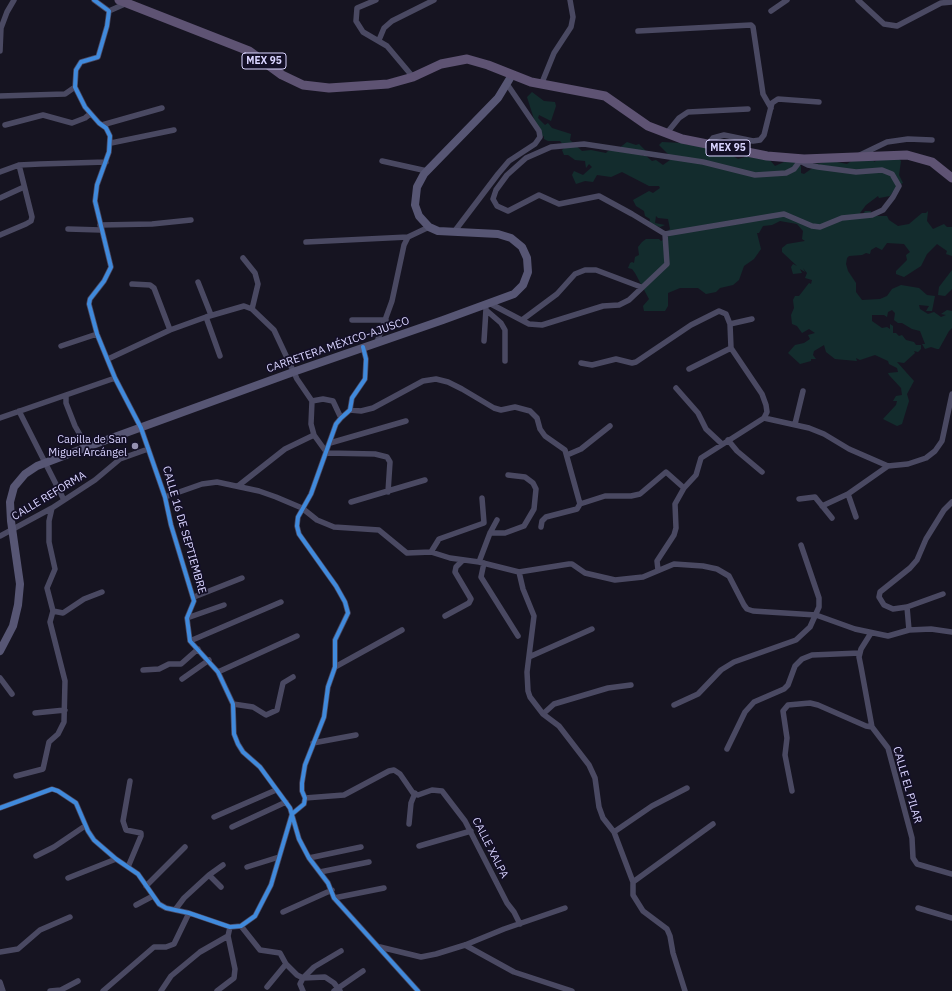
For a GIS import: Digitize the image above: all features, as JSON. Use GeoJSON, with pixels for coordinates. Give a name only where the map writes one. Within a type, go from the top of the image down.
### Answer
{"type":"FeatureCollection","features":[{"type":"Feature","properties":{"kind":"main road","name":"MEX 95"},"geometry":{"type":"LineString","coordinates":[[123,2],[249,51],[282,75],[303,85],[329,88],[377,86],[413,77],[441,64],[459,60],[477,61],[541,85],[605,96],[648,126],[666,134],[767,156],[810,159],[897,154],[916,157],[932,162],[952,178]]}},
{"type":"Feature","properties":{"kind":"main road"},"geometry":{"type":"LineString","coordinates":[[429,227],[419,216],[415,205],[417,187],[427,171],[493,103],[512,75]]}},
{"type":"Feature","properties":{"kind":"main road","name":"CARRETERA MÉXICO-AJUSCO"},"geometry":{"type":"LineString","coordinates":[[0,652],[13,626],[18,605],[20,584],[12,530],[10,502],[14,487],[25,474],[44,464],[87,447],[294,371],[487,306],[514,294],[522,285],[528,272],[527,258],[522,247],[511,238],[498,234],[438,231],[429,227]]}},
{"type":"Feature","properties":{"kind":"street"},"geometry":{"type":"LineString","coordinates":[[0,51],[1,28],[7,12],[14,0]]}},
{"type":"Feature","properties":{"kind":"street"},"geometry":{"type":"LineString","coordinates":[[94,0],[109,11]]}},
{"type":"Feature","properties":{"kind":"street"},"geometry":{"type":"LineString","coordinates":[[366,0],[357,8],[356,21],[358,27],[394,53],[413,77]]}},
{"type":"Feature","properties":{"kind":"street"},"geometry":{"type":"LineString","coordinates":[[357,8],[376,0]]}},
{"type":"Feature","properties":{"kind":"street"},"geometry":{"type":"LineString","coordinates":[[378,40],[384,28],[392,21],[434,0]]}},
{"type":"Feature","properties":{"kind":"street"},"geometry":{"type":"LineString","coordinates":[[541,85],[554,53],[571,27],[573,17],[570,0]]}},
{"type":"Feature","properties":{"kind":"street"},"geometry":{"type":"LineString","coordinates":[[771,11],[787,0]]}},
{"type":"Feature","properties":{"kind":"street"},"geometry":{"type":"LineString","coordinates":[[858,0],[884,24],[897,26],[941,3],[952,2]]}},
{"type":"Feature","properties":{"kind":"street"},"geometry":{"type":"LineString","coordinates":[[123,2],[109,11],[98,57],[81,62],[76,70],[75,87],[90,114],[106,128],[111,143],[174,130]]}},
{"type":"Feature","properties":{"kind":"street"},"geometry":{"type":"LineString","coordinates":[[638,31],[751,24],[753,27],[762,94],[771,108]]}},
{"type":"Feature","properties":{"kind":"street"},"geometry":{"type":"LineString","coordinates":[[454,232],[509,161],[535,144],[540,137],[539,131],[507,84]]}},
{"type":"Feature","properties":{"kind":"street"},"geometry":{"type":"LineString","coordinates":[[0,96],[64,94],[75,87]]}},
{"type":"Feature","properties":{"kind":"street"},"geometry":{"type":"LineString","coordinates":[[708,144],[713,138],[724,135],[753,141],[760,140],[764,135],[772,103],[778,99],[819,102]]}},
{"type":"Feature","properties":{"kind":"street"},"geometry":{"type":"LineString","coordinates":[[102,125],[162,108]]}},
{"type":"Feature","properties":{"kind":"street"},"geometry":{"type":"LineString","coordinates":[[666,134],[679,118],[688,112],[748,109]]}},
{"type":"Feature","properties":{"kind":"street"},"geometry":{"type":"LineString","coordinates":[[5,125],[42,115],[72,123],[85,118],[90,114]]}},
{"type":"Feature","properties":{"kind":"street"},"geometry":{"type":"LineString","coordinates":[[858,156],[887,142],[932,140]]}},
{"type":"Feature","properties":{"kind":"street","name":"CALLE 16 DE SEPTIEMBRE"},"geometry":{"type":"LineString","coordinates":[[111,143],[95,194],[101,227],[111,267],[104,281],[90,299],[89,304],[97,334],[115,378],[141,428],[165,497],[171,525],[194,597],[194,601],[187,618],[190,641]]}},
{"type":"Feature","properties":{"kind":"street"},"geometry":{"type":"LineString","coordinates":[[789,157],[800,161],[818,168],[856,172],[882,170],[892,174],[899,186],[883,210],[872,215],[842,218],[820,227],[812,226],[784,214],[665,234],[599,196],[560,204],[539,195],[508,211],[497,206],[493,199],[496,190],[506,175],[526,158],[551,147],[584,144],[703,162],[755,174],[786,172],[794,169],[800,161]]}},
{"type":"Feature","properties":{"kind":"street"},"geometry":{"type":"LineString","coordinates":[[382,161],[427,171]]}},
{"type":"Feature","properties":{"kind":"street"},"geometry":{"type":"LineString","coordinates":[[0,172],[19,165],[59,162],[106,162]]}},
{"type":"Feature","properties":{"kind":"street"},"geometry":{"type":"LineString","coordinates":[[0,235],[31,221],[32,216],[19,165]]}},
{"type":"Feature","properties":{"kind":"street"},"geometry":{"type":"LineString","coordinates":[[0,198],[24,187]]}},
{"type":"Feature","properties":{"kind":"street"},"geometry":{"type":"LineString","coordinates":[[68,229],[192,220]]}},
{"type":"Feature","properties":{"kind":"street"},"geometry":{"type":"LineString","coordinates":[[306,242],[408,237],[429,227]]}},
{"type":"Feature","properties":{"kind":"street"},"geometry":{"type":"LineString","coordinates":[[487,306],[529,324],[542,325],[604,306],[619,305],[629,300],[641,286],[666,264],[665,234]]}},
{"type":"Feature","properties":{"kind":"street"},"geometry":{"type":"LineString","coordinates":[[377,342],[392,302],[404,245],[408,237]]}},
{"type":"Feature","properties":{"kind":"street"},"geometry":{"type":"LineString","coordinates":[[243,258],[255,273],[258,284],[252,309]]}},
{"type":"Feature","properties":{"kind":"street"},"geometry":{"type":"LineString","coordinates":[[522,320],[557,294],[575,274],[585,270],[596,270],[641,286]]}},
{"type":"Feature","properties":{"kind":"street"},"geometry":{"type":"LineString","coordinates":[[198,282],[220,356]]}},
{"type":"Feature","properties":{"kind":"street"},"geometry":{"type":"LineString","coordinates":[[132,284],[150,285],[154,288],[170,330]]}},
{"type":"Feature","properties":{"kind":"street"},"geometry":{"type":"LineString","coordinates":[[108,359],[170,330],[209,316],[244,306],[252,309],[274,330],[301,385],[312,401],[310,424],[314,435],[327,453]]}},
{"type":"Feature","properties":{"kind":"street"},"geometry":{"type":"LineString","coordinates":[[484,341],[487,306]]}},
{"type":"Feature","properties":{"kind":"street"},"geometry":{"type":"LineString","coordinates":[[487,306],[505,330],[505,360]]}},
{"type":"Feature","properties":{"kind":"street"},"geometry":{"type":"LineString","coordinates":[[581,363],[592,365],[616,359],[632,363],[636,362],[691,325],[719,311],[726,314],[730,324],[731,348],[762,394],[767,412],[764,418],[701,458],[696,476],[684,488],[675,504],[674,512],[676,522],[674,535],[657,561],[658,570]]}},
{"type":"Feature","properties":{"kind":"street"},"geometry":{"type":"LineString","coordinates":[[730,324],[752,319]]}},
{"type":"Feature","properties":{"kind":"street"},"geometry":{"type":"LineString","coordinates":[[352,320],[386,320]]}},
{"type":"Feature","properties":{"kind":"street"},"geometry":{"type":"LineString","coordinates":[[61,346],[97,334]]}},
{"type":"Feature","properties":{"kind":"street"},"geometry":{"type":"LineString","coordinates":[[0,808],[52,789],[76,803],[85,826],[94,840],[116,859],[138,874],[153,896],[166,908],[189,913],[230,927],[241,926],[255,916],[271,885],[292,814],[304,804],[305,798],[302,791],[305,765],[313,743],[320,731],[324,717],[328,687],[335,667],[335,640],[348,613],[346,602],[299,534],[297,526],[298,517],[311,494],[341,418],[350,410],[352,398],[365,379],[366,359],[363,347]]}},
{"type":"Feature","properties":{"kind":"street"},"geometry":{"type":"LineString","coordinates":[[689,368],[731,348]]}},
{"type":"Feature","properties":{"kind":"street"},"geometry":{"type":"LineString","coordinates":[[0,418],[115,378]]}},
{"type":"Feature","properties":{"kind":"street"},"geometry":{"type":"LineString","coordinates":[[350,410],[361,411],[373,408],[418,383],[436,379],[448,382],[494,408],[501,410],[515,407],[530,411],[537,418],[540,429],[545,436],[563,447],[567,455],[580,504],[577,510],[546,517],[542,521],[541,526]]}},
{"type":"Feature","properties":{"kind":"street"},"geometry":{"type":"LineString","coordinates":[[676,388],[698,413],[706,429],[722,444]]}},
{"type":"Feature","properties":{"kind":"street"},"geometry":{"type":"LineString","coordinates":[[795,424],[803,391]]}},
{"type":"Feature","properties":{"kind":"street"},"geometry":{"type":"LineString","coordinates":[[764,418],[795,424],[824,434],[848,449],[888,466],[908,464],[926,458],[935,451],[942,441],[949,425],[952,394]]}},
{"type":"Feature","properties":{"kind":"street"},"geometry":{"type":"LineString","coordinates":[[66,395],[66,403],[75,426],[87,447]]}},
{"type":"Feature","properties":{"kind":"street"},"geometry":{"type":"LineString","coordinates":[[312,401],[323,399],[333,401],[341,418]]}},
{"type":"Feature","properties":{"kind":"street"},"geometry":{"type":"LineString","coordinates":[[19,411],[38,448],[44,464],[64,500]]}},
{"type":"Feature","properties":{"kind":"street"},"geometry":{"type":"LineString","coordinates":[[330,444],[406,421]]}},
{"type":"Feature","properties":{"kind":"street"},"geometry":{"type":"LineString","coordinates":[[567,455],[581,449],[610,426]]}},
{"type":"Feature","properties":{"kind":"street"},"geometry":{"type":"LineString","coordinates":[[238,486],[285,449],[314,435]]}},
{"type":"Feature","properties":{"kind":"street"},"geometry":{"type":"LineString","coordinates":[[728,440],[737,451],[762,472]]}},
{"type":"Feature","properties":{"kind":"street","name":"CALLE REFORMA"},"geometry":{"type":"LineString","coordinates":[[0,536],[52,508],[95,480],[120,459],[148,449]]}},
{"type":"Feature","properties":{"kind":"street"},"geometry":{"type":"LineString","coordinates":[[327,453],[375,454],[387,457],[390,462],[388,492]]}},
{"type":"Feature","properties":{"kind":"street"},"geometry":{"type":"LineString","coordinates":[[822,506],[848,494],[888,466]]}},
{"type":"Feature","properties":{"kind":"street"},"geometry":{"type":"LineString","coordinates":[[580,504],[605,496],[631,496],[640,494],[666,472],[684,488]]}},
{"type":"Feature","properties":{"kind":"street"},"geometry":{"type":"LineString","coordinates":[[490,533],[505,533],[524,526],[534,509],[536,489],[533,483],[525,477],[508,475]]}},
{"type":"Feature","properties":{"kind":"street"},"geometry":{"type":"LineString","coordinates":[[351,502],[425,480]]}},
{"type":"Feature","properties":{"kind":"street"},"geometry":{"type":"LineString","coordinates":[[165,497],[202,484],[217,482],[259,491],[302,508],[317,520],[334,527],[380,530],[407,553],[430,552],[450,558],[481,563],[519,572],[569,564],[594,576],[628,580],[643,577],[674,564],[717,569],[729,576],[747,609],[753,611],[816,615],[871,633],[888,636],[909,630],[931,629],[952,632]]}},
{"type":"Feature","properties":{"kind":"street"},"geometry":{"type":"LineString","coordinates":[[848,494],[856,517]]}},
{"type":"Feature","properties":{"kind":"street"},"geometry":{"type":"LineString","coordinates":[[799,499],[813,496],[832,518]]}},
{"type":"Feature","properties":{"kind":"street"},"geometry":{"type":"LineString","coordinates":[[430,552],[439,539],[484,522],[482,498]]}},
{"type":"Feature","properties":{"kind":"street"},"geometry":{"type":"LineString","coordinates":[[943,594],[907,607],[893,609],[884,605],[879,597],[880,592],[910,568],[917,560],[944,510],[952,502]]}},
{"type":"Feature","properties":{"kind":"street"},"geometry":{"type":"LineString","coordinates":[[16,776],[43,769],[49,742],[61,730],[65,710],[66,691],[63,668],[50,622],[53,611],[47,588],[55,569],[49,542],[49,521],[52,508]]}},
{"type":"Feature","properties":{"kind":"street"},"geometry":{"type":"LineString","coordinates":[[497,520],[490,533],[481,563],[481,577],[518,636]]}},
{"type":"Feature","properties":{"kind":"street"},"geometry":{"type":"LineString","coordinates":[[674,705],[698,694],[721,670],[734,662],[796,640],[810,628],[819,607],[819,598],[801,545]]}},
{"type":"Feature","properties":{"kind":"street"},"geometry":{"type":"LineString","coordinates":[[445,616],[469,603],[471,599],[455,572],[456,567],[463,560]]}},
{"type":"Feature","properties":{"kind":"street"},"geometry":{"type":"LineString","coordinates":[[519,572],[523,589],[534,616],[529,657],[528,691],[530,697],[544,714],[559,726],[589,765],[595,778],[601,812],[614,832],[633,882],[633,895],[643,911],[666,929],[670,936],[674,958],[685,991]]}},
{"type":"Feature","properties":{"kind":"street"},"geometry":{"type":"LineString","coordinates":[[194,597],[242,578]]}},
{"type":"Feature","properties":{"kind":"street"},"geometry":{"type":"LineString","coordinates":[[53,611],[63,613],[84,599],[102,592]]}},
{"type":"Feature","properties":{"kind":"street"},"geometry":{"type":"LineString","coordinates":[[281,602],[190,641],[209,660],[218,672],[233,704],[234,734],[238,744],[243,752],[260,767],[286,802],[292,814],[299,840],[309,858],[332,890],[334,898],[380,947],[418,991]]}},
{"type":"Feature","properties":{"kind":"street"},"geometry":{"type":"LineString","coordinates":[[187,618],[224,605]]}},
{"type":"Feature","properties":{"kind":"street"},"geometry":{"type":"LineString","coordinates":[[907,607],[909,630]]}},
{"type":"Feature","properties":{"kind":"street"},"geometry":{"type":"LineString","coordinates":[[529,657],[592,629]]}},
{"type":"Feature","properties":{"kind":"street"},"geometry":{"type":"LineString","coordinates":[[335,667],[402,630]]}},
{"type":"Feature","properties":{"kind":"street"},"geometry":{"type":"LineString","coordinates":[[727,749],[745,712],[754,702],[784,689],[788,685],[795,666],[802,659],[812,655],[860,653],[871,633]]}},
{"type":"Feature","properties":{"kind":"street"},"geometry":{"type":"LineString","coordinates":[[218,672],[298,636]]}},
{"type":"Feature","properties":{"kind":"street"},"geometry":{"type":"LineString","coordinates":[[143,670],[159,669],[169,664],[181,664],[198,649]]}},
{"type":"Feature","properties":{"kind":"street","name":"CALLE EL PILAR"},"geometry":{"type":"LineString","coordinates":[[860,653],[861,667],[872,727],[888,748],[912,838],[914,861],[917,864],[952,874]]}},
{"type":"Feature","properties":{"kind":"street"},"geometry":{"type":"LineString","coordinates":[[182,679],[209,660]]}},
{"type":"Feature","properties":{"kind":"street"},"geometry":{"type":"LineString","coordinates":[[233,704],[253,707],[266,715],[277,710],[283,683],[292,676]]}},
{"type":"Feature","properties":{"kind":"street"},"geometry":{"type":"LineString","coordinates":[[0,678],[12,694]]}},
{"type":"Feature","properties":{"kind":"street"},"geometry":{"type":"LineString","coordinates":[[544,714],[554,704],[608,688],[631,685]]}},
{"type":"Feature","properties":{"kind":"street"},"geometry":{"type":"LineString","coordinates":[[792,791],[786,755],[787,738],[783,711],[788,705],[810,703],[818,705],[866,726],[872,727]]}},
{"type":"Feature","properties":{"kind":"street"},"geometry":{"type":"LineString","coordinates":[[35,713],[65,710]]}},
{"type":"Feature","properties":{"kind":"street"},"geometry":{"type":"LineString","coordinates":[[313,743],[356,735]]}},
{"type":"Feature","properties":{"kind":"street"},"geometry":{"type":"LineString","coordinates":[[305,798],[344,795],[394,770],[400,774],[415,793],[411,803],[409,824]]}},
{"type":"Feature","properties":{"kind":"street"},"geometry":{"type":"LineString","coordinates":[[128,867],[142,836],[141,833],[126,830],[123,821],[130,782]]}},
{"type":"Feature","properties":{"kind":"street"},"geometry":{"type":"LineString","coordinates":[[614,832],[652,806],[687,788]]}},
{"type":"Feature","properties":{"kind":"street"},"geometry":{"type":"LineString","coordinates":[[214,817],[276,790]]}},
{"type":"Feature","properties":{"kind":"street","name":"CALLE XALPA"},"geometry":{"type":"LineString","coordinates":[[415,793],[423,794],[432,790],[442,792],[462,816],[471,831],[506,903],[514,912],[520,924]]}},
{"type":"Feature","properties":{"kind":"street"},"geometry":{"type":"LineString","coordinates":[[232,827],[286,802]]}},
{"type":"Feature","properties":{"kind":"street"},"geometry":{"type":"LineString","coordinates":[[633,882],[713,824]]}},
{"type":"Feature","properties":{"kind":"street"},"geometry":{"type":"LineString","coordinates":[[36,856],[54,847],[85,826]]}},
{"type":"Feature","properties":{"kind":"street"},"geometry":{"type":"LineString","coordinates":[[419,846],[471,831]]}},
{"type":"Feature","properties":{"kind":"street"},"geometry":{"type":"LineString","coordinates":[[146,886],[185,847]]}},
{"type":"Feature","properties":{"kind":"street"},"geometry":{"type":"LineString","coordinates":[[309,858],[361,847]]}},
{"type":"Feature","properties":{"kind":"street"},"geometry":{"type":"LineString","coordinates":[[247,867],[279,857]]}},
{"type":"Feature","properties":{"kind":"street"},"geometry":{"type":"LineString","coordinates":[[68,878],[116,859]]}},
{"type":"Feature","properties":{"kind":"street"},"geometry":{"type":"LineString","coordinates":[[320,872],[369,862]]}},
{"type":"Feature","properties":{"kind":"street"},"geometry":{"type":"LineString","coordinates":[[175,910],[184,898],[222,865]]}},
{"type":"Feature","properties":{"kind":"street"},"geometry":{"type":"LineString","coordinates":[[209,875],[221,887]]}},
{"type":"Feature","properties":{"kind":"street"},"geometry":{"type":"LineString","coordinates":[[334,898],[384,888]]}},
{"type":"Feature","properties":{"kind":"street"},"geometry":{"type":"LineString","coordinates":[[283,912],[332,890]]}},
{"type":"Feature","properties":{"kind":"street"},"geometry":{"type":"LineString","coordinates":[[136,905],[153,896]]}},
{"type":"Feature","properties":{"kind":"street"},"geometry":{"type":"LineString","coordinates":[[380,947],[421,957],[465,945],[504,928],[565,908]]}},
{"type":"Feature","properties":{"kind":"street"},"geometry":{"type":"LineString","coordinates":[[918,908],[952,918]]}},
{"type":"Feature","properties":{"kind":"street"},"geometry":{"type":"LineString","coordinates":[[102,991],[154,947],[174,944],[189,913]]}},
{"type":"Feature","properties":{"kind":"street"},"geometry":{"type":"LineString","coordinates":[[0,952],[18,949],[40,930],[70,917]]}},
{"type":"Feature","properties":{"kind":"street"},"geometry":{"type":"LineString","coordinates":[[241,926],[260,950],[280,953],[286,964],[303,978],[325,978],[337,990],[363,970]]}},
{"type":"Feature","properties":{"kind":"street"},"geometry":{"type":"LineString","coordinates":[[217,991],[234,978],[235,969],[228,936],[230,927]]}},
{"type":"Feature","properties":{"kind":"street"},"geometry":{"type":"LineString","coordinates":[[161,991],[171,976],[200,952],[228,936]]}},
{"type":"Feature","properties":{"kind":"street"},"geometry":{"type":"LineString","coordinates":[[465,945],[514,972],[572,991]]}},
{"type":"Feature","properties":{"kind":"street"},"geometry":{"type":"LineString","coordinates":[[297,991],[303,978],[314,967],[341,950]]}},
{"type":"Feature","properties":{"kind":"street"},"geometry":{"type":"LineString","coordinates":[[267,987],[286,964]]}},
{"type":"Feature","properties":{"kind":"street"},"geometry":{"type":"LineString","coordinates":[[50,991],[61,990],[78,981]]}},
{"type":"Feature","properties":{"kind":"street"},"geometry":{"type":"LineString","coordinates":[[0,984],[3,991]]}},
{"type":"Feature","properties":{"kind":"street"},"geometry":{"type":"LineString","coordinates":[[300,984],[303,991]]}},
{"type":"Feature","properties":{"kind":"green space"},"geometry":{"type":"Polygon","coordinates":[[[532,92],[544,101],[555,102],[556,106],[551,121],[539,115],[538,118],[545,125],[548,123],[552,128],[571,134],[570,140],[582,151],[591,150],[606,153],[608,151],[618,149],[627,142],[636,145],[639,144],[646,151],[642,154],[642,156],[645,155],[652,161],[656,160],[663,165],[670,160],[670,156],[659,145],[662,142],[682,143],[688,145],[710,144],[718,139],[721,142],[722,149],[738,159],[767,151],[769,159],[775,166],[784,162],[796,162],[801,166],[801,173],[804,174],[814,167],[811,164],[822,163],[827,160],[847,164],[857,157],[873,157],[874,162],[882,157],[899,159],[901,161],[899,175],[903,183],[897,186],[890,196],[879,198],[878,196],[866,205],[860,213],[862,215],[865,211],[871,211],[871,213],[878,216],[887,216],[889,220],[898,226],[909,224],[922,213],[926,213],[928,211],[927,221],[933,229],[944,224],[947,227],[952,227],[952,256],[946,254],[947,251],[937,244],[927,254],[921,266],[904,277],[896,274],[896,271],[907,260],[906,255],[910,252],[904,244],[887,243],[882,250],[876,247],[871,250],[870,254],[866,253],[862,255],[849,256],[846,264],[848,271],[856,283],[856,292],[862,300],[880,299],[887,296],[892,289],[901,285],[919,288],[927,295],[935,296],[932,311],[926,311],[929,306],[919,305],[920,309],[928,314],[934,312],[941,317],[946,315],[941,314],[947,310],[952,311],[952,328],[939,349],[931,347],[925,349],[922,344],[925,344],[920,331],[912,329],[894,320],[895,313],[892,310],[888,312],[887,317],[884,315],[872,315],[872,321],[882,328],[887,327],[890,329],[890,324],[893,326],[893,333],[896,333],[899,336],[902,335],[906,340],[914,342],[916,345],[921,345],[921,349],[918,352],[914,351],[915,353],[904,363],[897,362],[914,381],[907,394],[909,401],[902,424],[897,426],[883,419],[896,405],[897,401],[893,401],[896,396],[902,395],[901,388],[888,373],[898,372],[897,368],[889,364],[888,361],[875,355],[860,360],[856,358],[857,361],[835,359],[826,352],[824,345],[814,351],[813,355],[816,359],[811,359],[811,361],[800,364],[788,353],[795,345],[804,343],[810,339],[808,335],[815,333],[809,329],[802,333],[797,326],[792,324],[791,315],[794,308],[793,300],[795,296],[799,296],[809,283],[811,284],[812,280],[805,278],[807,273],[803,268],[805,272],[800,269],[802,273],[793,274],[791,267],[793,264],[797,266],[782,252],[782,248],[787,244],[805,241],[802,239],[803,231],[797,224],[780,221],[772,225],[763,226],[759,233],[757,233],[761,249],[754,259],[744,266],[739,280],[733,285],[720,288],[716,292],[706,294],[698,288],[680,288],[668,293],[668,306],[665,311],[644,311],[643,306],[649,299],[635,273],[632,269],[628,268],[630,263],[634,263],[635,257],[639,255],[638,247],[642,242],[646,239],[659,239],[661,241],[669,236],[667,232],[670,229],[668,219],[658,218],[656,216],[655,223],[665,225],[660,227],[649,224],[650,219],[645,216],[644,211],[636,206],[633,200],[649,191],[653,193],[660,188],[659,186],[649,186],[622,172],[611,177],[597,175],[593,182],[585,181],[576,184],[572,175],[574,171],[583,175],[592,167],[589,164],[586,168],[585,161],[575,160],[568,155],[564,155],[562,150],[565,147],[560,141],[548,141],[544,139],[544,136],[540,138],[527,97],[532,92]]]}},
{"type":"Feature","properties":{"kind":"green space"},"geometry":{"type":"Polygon","coordinates":[[[952,270],[952,289],[945,296],[938,295],[939,287],[952,270]]]}},
{"type":"Feature","properties":{"kind":"cycle path"},"geometry":{"type":"LineString","coordinates":[[94,0],[109,11],[107,26],[98,57],[81,62],[76,70],[75,87],[85,107],[99,123],[106,128],[110,136],[109,152],[97,185],[95,201],[111,267],[104,281],[90,299],[89,304],[97,334],[115,378],[141,428],[165,497],[171,525],[194,601],[187,618],[190,641],[218,672],[233,704],[234,734],[238,744],[243,752],[260,767],[290,808],[299,839],[309,858],[328,883],[334,898],[418,991]]}},
{"type":"Feature","properties":{"kind":"cycle path"},"geometry":{"type":"LineString","coordinates":[[0,808],[52,789],[58,791],[76,803],[88,831],[94,840],[116,859],[138,874],[159,904],[166,908],[189,913],[230,927],[241,926],[255,916],[271,885],[292,814],[304,804],[305,798],[302,791],[302,783],[305,765],[324,717],[328,687],[335,667],[335,640],[348,613],[345,602],[336,586],[299,534],[297,526],[298,517],[311,494],[336,424],[350,410],[352,398],[365,379],[366,359],[363,347]]}},
{"type":"Feature","properties":{"kind":"place","name":"Capilla de San Miguel Arcángel"},"geometry":{"type":"Point","coordinates":[135,446]}}]}
